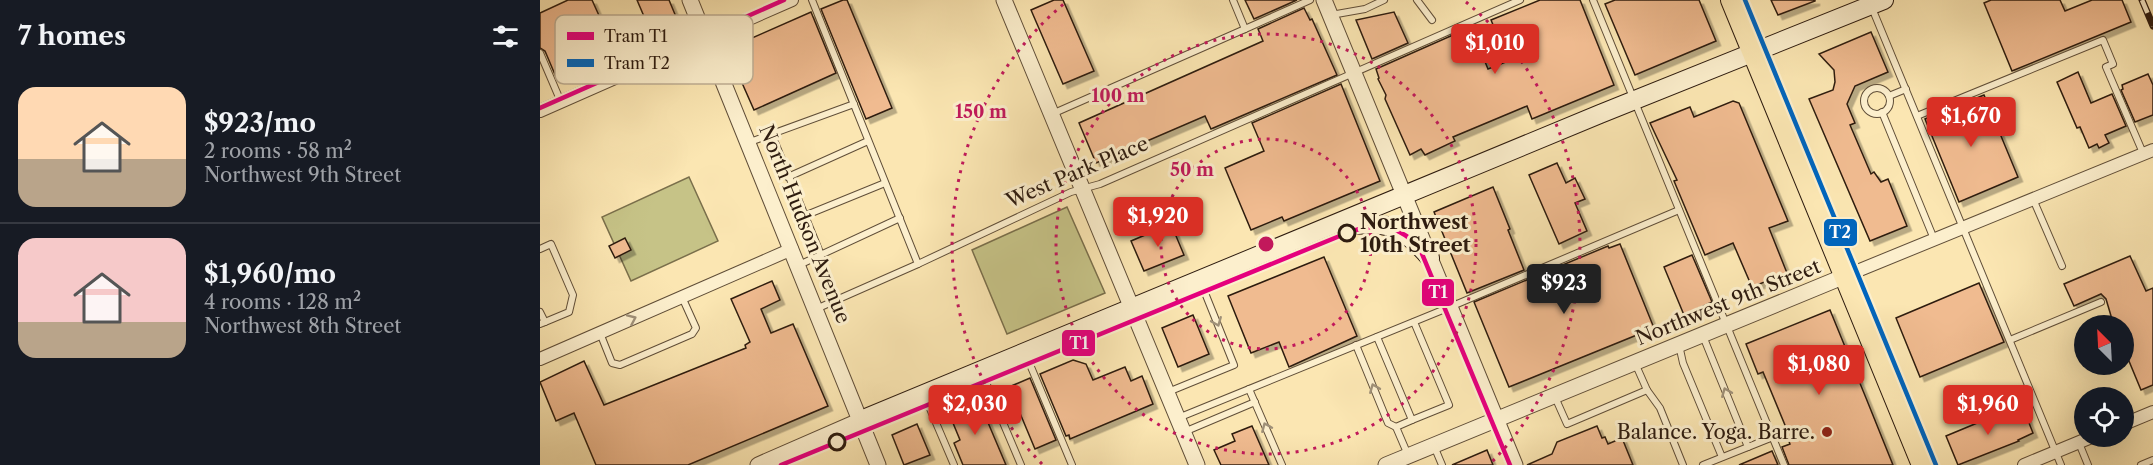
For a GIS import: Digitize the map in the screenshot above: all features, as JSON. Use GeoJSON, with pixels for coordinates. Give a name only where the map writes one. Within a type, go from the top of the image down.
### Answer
{"type":"FeatureCollection","features":[{"type":"Feature","properties":{"kind":"main road"},"geometry":{"type":"LineString","coordinates":[[1731,0],[1922,465]]}},
{"type":"Feature","properties":{"kind":"main road"},"geometry":{"type":"LineString","coordinates":[[861,420],[1875,2]]}},
{"type":"Feature","properties":{"kind":"main road"},"geometry":{"type":"LineString","coordinates":[[1333,225],[1376,224],[1396,227],[1414,239],[1430,258]]}},
{"type":"Feature","properties":{"kind":"street","name":"North Hudson Avenue"},"geometry":{"type":"LineString","coordinates":[[690,0],[696,15]]}},
{"type":"Feature","properties":{"kind":"street"},"geometry":{"type":"LineString","coordinates":[[753,17],[792,0]]}},
{"type":"Feature","properties":{"kind":"street"},"geometry":{"type":"LineString","coordinates":[[1004,0],[1197,465]]}},
{"type":"Feature","properties":{"kind":"street"},"geometry":{"type":"LineString","coordinates":[[1324,0],[1515,465]]}},
{"type":"Feature","properties":{"kind":"street"},"geometry":{"type":"LineString","coordinates":[[540,111],[602,84]]}},
{"type":"Feature","properties":{"kind":"street","name":"North Hudson Avenue"},"geometry":{"type":"LineString","coordinates":[[724,84],[878,465]]}},
{"type":"Feature","properties":{"kind":"street","name":"Northwest 9th Street"},"geometry":{"type":"LineString","coordinates":[[1386,465],[1406,460],[1434,445],[2148,151]]}},
{"type":"Feature","properties":{"kind":"street"},"geometry":{"type":"LineString","coordinates":[[540,359],[792,249]]}},
{"type":"Feature","properties":{"kind":"street"},"geometry":{"type":"LineString","coordinates":[[2134,420],[2153,412]]}},
{"type":"Feature","properties":{"kind":"street"},"geometry":{"type":"LineString","coordinates":[[758,465],[861,420]]}},
{"type":"Feature","properties":{"kind":"street"},"geometry":{"type":"LineString","coordinates":[[2025,465],[2074,445]]}},
{"type":"Feature","properties":{"kind":"lane"},"geometry":{"type":"LineString","coordinates":[[812,0],[918,264]]}},
{"type":"Feature","properties":{"kind":"lane"},"geometry":{"type":"LineString","coordinates":[[1233,0],[1245,29]]}},
{"type":"Feature","properties":{"kind":"lane"},"geometry":{"type":"LineString","coordinates":[[1052,114],[1311,0]]}},
{"type":"Feature","properties":{"kind":"lane"},"geometry":{"type":"LineString","coordinates":[[1330,15],[1365,9],[1384,0]]}},
{"type":"Feature","properties":{"kind":"lane"},"geometry":{"type":"LineString","coordinates":[[1417,0],[1432,20]]}},
{"type":"Feature","properties":{"kind":"lane","name":"West Park Place"},"geometry":{"type":"LineString","coordinates":[[816,309],[1071,192],[1100,184],[1520,0]]}},
{"type":"Feature","properties":{"kind":"lane"},"geometry":{"type":"LineString","coordinates":[[1593,0],[1784,465]]}},
{"type":"Feature","properties":{"kind":"lane"},"geometry":{"type":"LineString","coordinates":[[1875,2],[1906,89],[2061,465]]}},
{"type":"Feature","properties":{"kind":"lane"},"geometry":{"type":"LineString","coordinates":[[1917,116],[2103,40],[2113,64],[2106,67],[2148,151]]}},
{"type":"Feature","properties":{"kind":"lane"},"geometry":{"type":"LineString","coordinates":[[540,53],[561,102]]}},
{"type":"Feature","properties":{"kind":"lane"},"geometry":{"type":"LineString","coordinates":[[1875,88],[1884,90],[1889,96],[1888,107],[1882,112],[1874,113],[1865,104],[1865,96],[1875,88]]}},
{"type":"Feature","properties":{"kind":"lane"},"geometry":{"type":"LineString","coordinates":[[1889,96],[1906,89]]}},
{"type":"Feature","properties":{"kind":"lane"},"geometry":{"type":"LineString","coordinates":[[749,142],[854,104]]}},
{"type":"Feature","properties":{"kind":"lane"},"geometry":{"type":"LineString","coordinates":[[1882,112],[1934,240]]}},
{"type":"Feature","properties":{"kind":"lane"},"geometry":{"type":"LineString","coordinates":[[772,135],[820,255]]}},
{"type":"Feature","properties":{"kind":"lane"},"geometry":{"type":"LineString","coordinates":[[788,177],[868,141]]}},
{"type":"Feature","properties":{"kind":"lane"},"geometry":{"type":"LineString","coordinates":[[804,216],[885,183]]}},
{"type":"Feature","properties":{"kind":"lane"},"geometry":{"type":"LineString","coordinates":[[2033,199],[2062,266]]}},
{"type":"Feature","properties":{"kind":"lane"},"geometry":{"type":"LineString","coordinates":[[1181,425],[1249,389],[1679,210]]}},
{"type":"Feature","properties":{"kind":"lane"},"geometry":{"type":"LineString","coordinates":[[798,265],[900,218]]}},
{"type":"Feature","properties":{"kind":"lane"},"geometry":{"type":"LineString","coordinates":[[540,249],[551,244],[573,295],[569,312],[542,323],[540,312]]}},
{"type":"Feature","properties":{"kind":"lane"},"geometry":{"type":"LineString","coordinates":[[1167,392],[1234,365],[1200,280]]}},
{"type":"Feature","properties":{"kind":"lane"},"geometry":{"type":"LineString","coordinates":[[600,333],[612,363],[620,365],[692,334],[696,328],[682,297]]}},
{"type":"Feature","properties":{"kind":"lane"},"geometry":{"type":"LineString","coordinates":[[2010,340],[2101,302]]}},
{"type":"Feature","properties":{"kind":"lane"},"geometry":{"type":"LineString","coordinates":[[1395,427],[1449,405],[1414,322]]}},
{"type":"Feature","properties":{"kind":"lane"},"geometry":{"type":"LineString","coordinates":[[1702,334],[1748,447]]}},
{"type":"Feature","properties":{"kind":"lane"},"geometry":{"type":"LineString","coordinates":[[1377,337],[1412,420]]}},
{"type":"Feature","properties":{"kind":"lane"},"geometry":{"type":"LineString","coordinates":[[1356,345],[1388,423],[1395,427],[1406,460]]}},
{"type":"Feature","properties":{"kind":"lane"},"geometry":{"type":"LineString","coordinates":[[1678,345],[1683,363],[1722,457]]}},
{"type":"Feature","properties":{"kind":"lane"},"geometry":{"type":"LineString","coordinates":[[1025,352],[1070,464]]}},
{"type":"Feature","properties":{"kind":"lane"},"geometry":{"type":"LineString","coordinates":[[1635,363],[1647,390],[1660,408],[1683,465]]}},
{"type":"Feature","properties":{"kind":"lane"},"geometry":{"type":"LineString","coordinates":[[981,370],[1021,465]]}},
{"type":"Feature","properties":{"kind":"lane"},"geometry":{"type":"LineString","coordinates":[[1249,389],[1282,465]]}},
{"type":"Feature","properties":{"kind":"lane"},"geometry":{"type":"LineString","coordinates":[[1555,396],[1567,424],[1647,390]]}},
{"type":"Feature","properties":{"kind":"lane"},"geometry":{"type":"LineString","coordinates":[[924,394],[954,465]]}},
{"type":"Feature","properties":{"kind":"lane"},"geometry":{"type":"LineString","coordinates":[[1181,425],[1255,402]]}},
{"type":"Feature","properties":{"kind":"lane"},"geometry":{"type":"LineString","coordinates":[[1703,465],[1773,437]]}},
{"type":"Feature","properties":{"kind":"lane"},"geometry":{"type":"LineString","coordinates":[[1434,445],[1442,465]]}},
{"type":"Feature","properties":{"kind":"lane"},"geometry":{"type":"LineString","coordinates":[[2081,447],[2088,465]]}},
{"type":"Feature","properties":{"kind":"lane"},"geometry":{"type":"LineString","coordinates":[[2141,465],[2153,460]]}},
{"type":"Feature","properties":{"kind":"shaded area"},"geometry":{"type":"Polygon","coordinates":[[[689,177],[718,241],[631,281],[602,217],[689,177]]]}},
{"type":"Feature","properties":{"kind":"shaded area"},"geometry":{"type":"Polygon","coordinates":[[[1067,207],[1105,293],[1007,334],[972,250],[1067,207]]]}},
{"type":"Feature","properties":{"kind":"building"},"geometry":{"type":"Polygon","coordinates":[[[568,0],[592,0],[599,15],[555,15],[555,75],[545,51],[540,48],[540,13],[568,0]]]}},
{"type":"Feature","properties":{"kind":"building"},"geometry":{"type":"Polygon","coordinates":[[[637,0],[669,0],[675,15],[643,15],[637,0]]]}},
{"type":"Feature","properties":{"kind":"building"},"geometry":{"type":"Polygon","coordinates":[[[847,0],[892,108],[866,119],[821,9],[847,0]]]}},
{"type":"Feature","properties":{"kind":"building"},"geometry":{"type":"Polygon","coordinates":[[[1054,0],[1063,0],[1094,71],[1063,84],[1031,10],[1054,0]]]}},
{"type":"Feature","properties":{"kind":"building"},"geometry":{"type":"Polygon","coordinates":[[[1245,0],[1297,0],[1254,19],[1245,0]]]}},
{"type":"Feature","properties":{"kind":"building"},"geometry":{"type":"Polygon","coordinates":[[[1540,0],[1580,0],[1614,85],[1532,119],[1527,106],[1453,137],[1455,141],[1425,155],[1421,149],[1410,155],[1385,99],[1386,95],[1376,69],[1471,27],[1488,69],[1508,61],[1491,20],[1540,0]]]}},
{"type":"Feature","properties":{"kind":"building"},"geometry":{"type":"Polygon","coordinates":[[[1615,0],[1699,0],[1716,41],[1635,75],[1605,4],[1615,0]]]}},
{"type":"Feature","properties":{"kind":"building"},"geometry":{"type":"Polygon","coordinates":[[[1771,0],[1815,0],[1815,1],[1778,15],[1771,0]]]}},
{"type":"Feature","properties":{"kind":"building"},"geometry":{"type":"Polygon","coordinates":[[[1991,0],[2060,0],[2065,11],[2092,0],[2122,0],[2131,22],[2012,71],[1984,3],[1991,0]]]}},
{"type":"Feature","properties":{"kind":"building"},"geometry":{"type":"Polygon","coordinates":[[[1304,8],[1310,20],[1312,19],[1337,75],[1211,129],[1205,116],[1096,163],[1079,123],[1263,41],[1258,29],[1304,8]]]}},
{"type":"Feature","properties":{"kind":"building"},"geometry":{"type":"Polygon","coordinates":[[[811,12],[836,73],[754,110],[742,84],[753,84],[753,38],[811,12]]]}},
{"type":"Feature","properties":{"kind":"building"},"geometry":{"type":"Polygon","coordinates":[[[1394,12],[1408,43],[1372,59],[1356,20],[1394,12]]]}},
{"type":"Feature","properties":{"kind":"building"},"geometry":{"type":"Polygon","coordinates":[[[1871,32],[1888,72],[1855,86],[1847,104],[1855,123],[1850,125],[1871,174],[1874,172],[1881,182],[1888,179],[1907,226],[1870,241],[1809,99],[1833,90],[1835,82],[1834,70],[1819,54],[1871,32]]]}},
{"type":"Feature","properties":{"kind":"building"},"geometry":{"type":"Polygon","coordinates":[[[2078,72],[2091,103],[2112,94],[2126,126],[2105,135],[2109,143],[2099,148],[2097,144],[2089,148],[2080,127],[2077,128],[2057,82],[2078,72]]]}},
{"type":"Feature","properties":{"kind":"building"},"geometry":{"type":"Polygon","coordinates":[[[2148,74],[2153,85],[2153,115],[2135,122],[2121,90],[2122,85],[2148,74]]]}},
{"type":"Feature","properties":{"kind":"building"},"geometry":{"type":"Polygon","coordinates":[[[1341,84],[1380,181],[1284,221],[1282,217],[1251,230],[1225,168],[1264,151],[1252,123],[1341,84]]]}},
{"type":"Feature","properties":{"kind":"building"},"geometry":{"type":"Polygon","coordinates":[[[1984,95],[2018,177],[1959,202],[1925,119],[1984,95]]]}},
{"type":"Feature","properties":{"kind":"building"},"geometry":{"type":"Polygon","coordinates":[[[1733,101],[1739,103],[1788,221],[1769,228],[1787,273],[1752,287],[1733,243],[1705,255],[1674,181],[1677,180],[1650,123],[1690,107],[1694,117],[1733,101]]]}},
{"type":"Feature","properties":{"kind":"building"},"geometry":{"type":"Polygon","coordinates":[[[1557,163],[1566,183],[1575,178],[1585,199],[1575,203],[1587,231],[1559,244],[1529,175],[1557,163]]]}},
{"type":"Feature","properties":{"kind":"building"},"geometry":{"type":"Polygon","coordinates":[[[1493,187],[1524,270],[1467,293],[1434,212],[1493,187]]]}},
{"type":"Feature","properties":{"kind":"building"},"geometry":{"type":"Polygon","coordinates":[[[1171,224],[1184,255],[1144,271],[1131,241],[1171,224]]]}},
{"type":"Feature","properties":{"kind":"building"},"geometry":{"type":"Polygon","coordinates":[[[625,238],[631,250],[615,258],[609,246],[625,238]]]}},
{"type":"Feature","properties":{"kind":"building"},"geometry":{"type":"Polygon","coordinates":[[[1620,244],[1654,328],[1509,387],[1474,302],[1608,246],[1609,248],[1620,244]]]}},
{"type":"Feature","properties":{"kind":"building"},"geometry":{"type":"Polygon","coordinates":[[[1692,255],[1712,302],[1684,315],[1664,267],[1692,255]]]}},
{"type":"Feature","properties":{"kind":"building"},"geometry":{"type":"Polygon","coordinates":[[[2130,256],[2146,291],[2153,288],[2153,385],[2141,390],[2134,373],[2134,315],[2111,315],[2106,299],[2101,294],[2074,306],[2064,284],[2130,256]]]}},
{"type":"Feature","properties":{"kind":"building"},"geometry":{"type":"Polygon","coordinates":[[[1324,257],[1357,336],[1289,367],[1279,342],[1251,353],[1228,296],[1324,257]]]}},
{"type":"Feature","properties":{"kind":"building"},"geometry":{"type":"Polygon","coordinates":[[[772,281],[780,300],[761,309],[771,333],[793,324],[828,406],[688,465],[596,465],[574,413],[556,421],[540,382],[584,361],[604,405],[746,348],[745,345],[750,342],[731,299],[772,281]]]}},
{"type":"Feature","properties":{"kind":"building"},"geometry":{"type":"Polygon","coordinates":[[[1979,283],[2004,342],[1920,377],[1896,318],[1979,283]]]}},
{"type":"Feature","properties":{"kind":"building"},"geometry":{"type":"Polygon","coordinates":[[[1830,310],[1893,465],[1789,465],[1782,447],[1790,444],[1785,431],[1787,430],[1763,372],[1758,374],[1746,344],[1830,310]]]}},
{"type":"Feature","properties":{"kind":"building"},"geometry":{"type":"Polygon","coordinates":[[[1193,315],[1209,354],[1178,367],[1162,328],[1193,315]]]}},
{"type":"Feature","properties":{"kind":"building"},"geometry":{"type":"Polygon","coordinates":[[[1073,360],[1086,364],[1093,380],[1125,367],[1131,381],[1142,376],[1153,404],[1070,439],[1069,435],[1066,436],[1040,374],[1073,360]]]}},
{"type":"Feature","properties":{"kind":"building"},"geometry":{"type":"Polygon","coordinates":[[[1030,378],[1056,440],[1035,449],[1009,387],[1030,378]]]}},
{"type":"Feature","properties":{"kind":"building"},"geometry":{"type":"Polygon","coordinates":[[[978,399],[1006,465],[963,465],[954,443],[960,440],[948,411],[978,399]]]}},
{"type":"Feature","properties":{"kind":"building"},"geometry":{"type":"Polygon","coordinates":[[[2006,411],[2009,419],[2025,413],[2033,433],[2019,441],[1958,465],[1946,436],[2006,411]]]}},
{"type":"Feature","properties":{"kind":"building"},"geometry":{"type":"Polygon","coordinates":[[[917,424],[930,455],[904,465],[892,435],[917,424]]]}},
{"type":"Feature","properties":{"kind":"building"},"geometry":{"type":"Polygon","coordinates":[[[1252,426],[1269,465],[1221,465],[1214,450],[1235,441],[1232,434],[1252,426]]]}},
{"type":"Feature","properties":{"kind":"building"},"geometry":{"type":"Polygon","coordinates":[[[1597,426],[1602,438],[1605,437],[1608,444],[1622,438],[1633,465],[1527,465],[1552,454],[1557,442],[1597,426]]]}},
{"type":"Feature","properties":{"kind":"building"},"geometry":{"type":"Polygon","coordinates":[[[1487,450],[1493,465],[1452,465],[1487,450]]]}},
{"type":"Feature","properties":{"kind":"building"},"geometry":{"type":"Polygon","coordinates":[[[1772,451],[1778,465],[1739,465],[1772,451]]]}},
{"type":"Feature","properties":{"kind":"railway"},"geometry":{"type":"LineString","coordinates":[[2142,0],[2153,26]]}},
{"type":"Feature","properties":{"kind":"tram line","name":"T1"},"geometry":{"type":"LineString","coordinates":[[750,15],[784,0]]}},
{"type":"Feature","properties":{"kind":"tram line","name":"T2"},"geometry":{"type":"LineString","coordinates":[[1745,0],[1936,465]]}},
{"type":"Feature","properties":{"kind":"tram line","name":"T1"},"geometry":{"type":"LineString","coordinates":[[540,108],[594,84]]}},
{"type":"Feature","properties":{"kind":"tram line","name":"T1"},"geometry":{"type":"LineString","coordinates":[[781,465],[1347,233],[1367,227],[1395,230],[1404,234],[1420,249],[1510,465]]}},
{"type":"Feature","properties":{"kind":"place","name":"Northwest 10th Street"},"geometry":{"type":"Point","coordinates":[1347,233]}},
{"type":"Feature","properties":{"kind":"place","name":"Balance. Yoga. Barre."},"geometry":{"type":"Point","coordinates":[1827,432]}}]}
